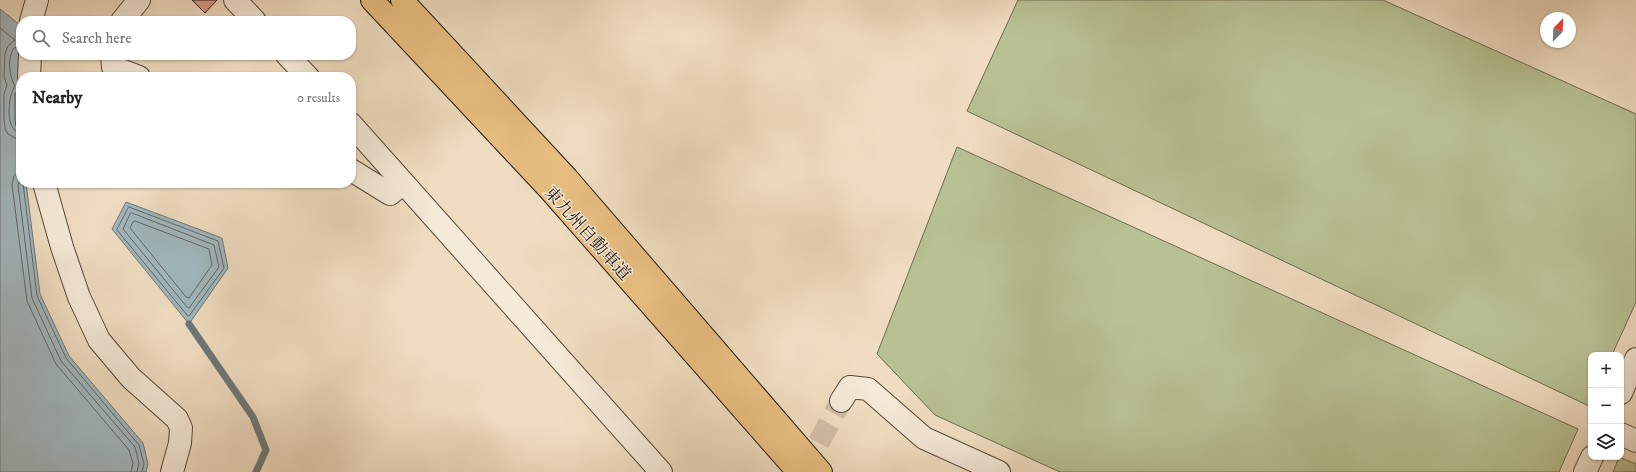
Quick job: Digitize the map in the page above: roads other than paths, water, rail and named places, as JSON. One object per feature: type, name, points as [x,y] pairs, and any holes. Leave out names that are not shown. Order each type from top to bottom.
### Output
[{"type":"highway","name":"東九州自動車道","points":[[372,0],[549,189],[798,472]]},
{"type":"highway","name":"東九州自動車道","points":[[402,0],[567,178],[822,472]]},
{"type":"street","points":[[32,16],[37,0]]},
{"type":"street","points":[[126,16],[139,0]]},
{"type":"street","points":[[235,0],[250,16]]},
{"type":"street","points":[[30,60],[30,72]]},
{"type":"street","points":[[112,60],[113,67],[126,72]]},
{"type":"street","points":[[292,60],[303,72]]},
{"type":"street","points":[[356,130],[661,472]]},
{"type":"street","points":[[356,173],[390,194],[404,183]]},
{"type":"street","points":[[45,188],[62,247],[76,289],[99,340],[131,378],[177,418],[181,428],[180,443],[172,472]]},
{"type":"street","points":[[1623,388],[1636,359]]},
{"type":"street","points":[[841,401],[850,387],[868,389],[924,438],[999,472]]},
{"type":"street","points":[[1624,435],[1636,441]]},
{"type":"street","points":[[1585,472],[1591,460]]},
{"type":"water","points":[[0,9],[16,22],[16,60],[20,60],[20,72],[16,72],[16,188],[27,188],[40,294],[69,356],[143,443],[148,464],[146,472],[0,472]]},
{"type":"water","points":[[126,202],[222,238],[228,268],[189,324],[112,229]]},
{"type":"waterway","points":[[189,324],[253,417],[266,450],[256,472]]},
{"type":"tunnel","points":[[803,472],[841,401]]}]
